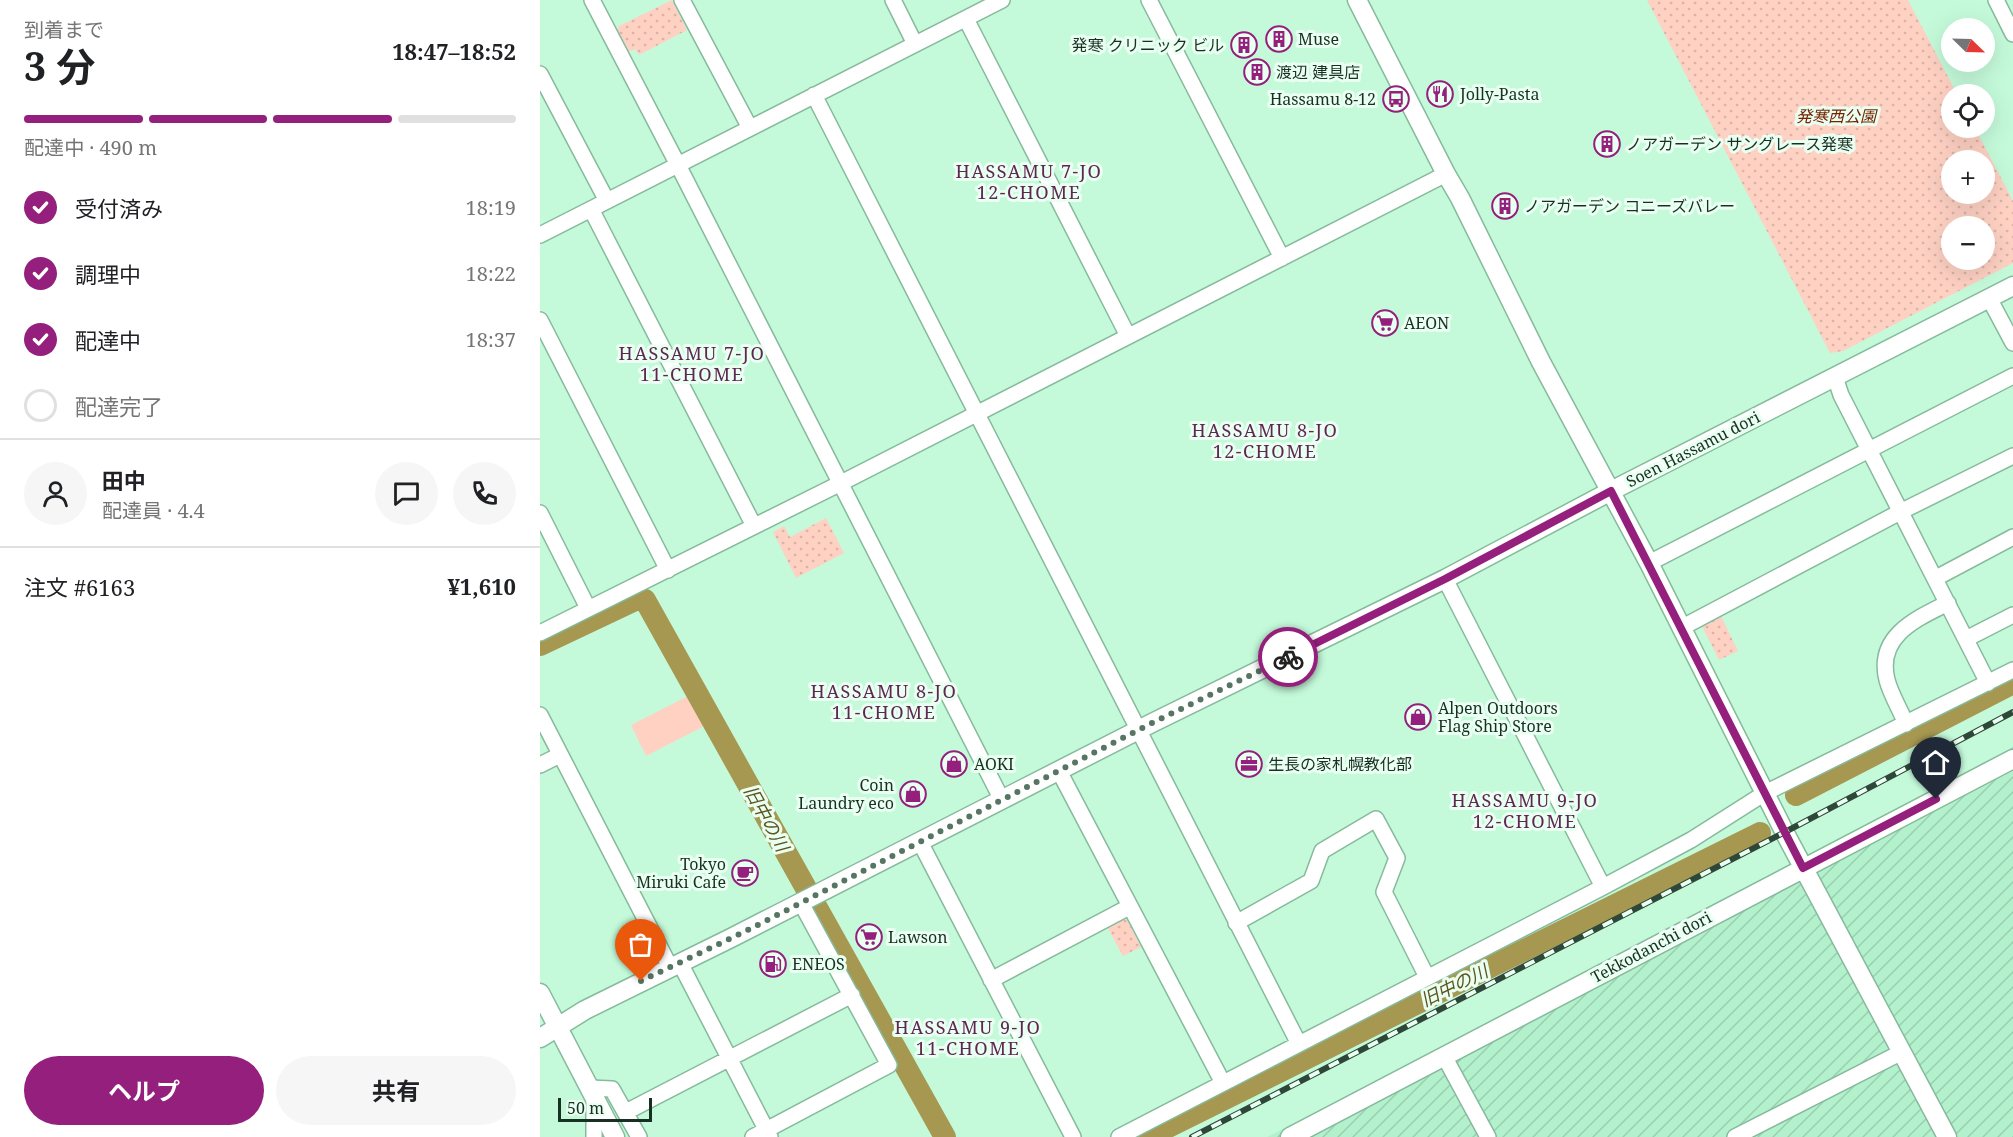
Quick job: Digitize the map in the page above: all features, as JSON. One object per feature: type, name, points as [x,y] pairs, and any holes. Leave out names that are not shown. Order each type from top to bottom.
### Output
[{"type":"street","points":[[592,0],[1002,800]]},
{"type":"street","points":[[682,0],[750,128]]},
{"type":"street","points":[[892,0],[915,44]]},
{"type":"street","points":[[540,235],[966,19],[981,5],[1002,0]]},
{"type":"street","points":[[1149,0],[1282,258]]},
{"type":"street","points":[[1357,0],[1460,198],[1541,362],[1649,563],[1803,868],[1947,1137]]},
{"type":"street","points":[[1996,0],[2012,28]]},
{"type":"street","points":[[966,19],[1128,336]]},
{"type":"street","points":[[540,74],[607,201]]},
{"type":"street","points":[[814,96],[1299,1044]]},
{"type":"street","points":[[540,633],[841,483],[1446,174]]},
{"type":"street","points":[[591,209],[754,526]]},
{"type":"street","name":"Soen Hassamu dori","points":[[540,1038],[585,1010],[1445,579],[1611,491],[2013,286]]},
{"type":"street","points":[[1989,298],[2013,343]]},
{"type":"street","points":[[540,320],[668,570]]},
{"type":"street","points":[[1649,563],[2013,376]]},
{"type":"street","points":[[1835,377],[1840,395],[1988,683]]},
{"type":"street","points":[[1680,628],[1900,512],[2013,456]]},
{"type":"street","points":[[540,513],[588,608]]},
{"type":"street","points":[[1936,578],[2013,537]]},
{"type":"street","points":[[1445,579],[1603,887]]},
{"type":"street","points":[[1906,724],[1888,682],[1884,664],[1890,645],[1911,622],[1948,603]]},
{"type":"street","points":[[1966,639],[2013,615]]},
{"type":"street","points":[[1119,1137],[1603,887],[1690,840],[1765,793],[2013,670]]},
{"type":"street","points":[[540,715],[675,965],[729,1058],[763,1135],[889,1065],[852,995],[809,899]]},
{"type":"street","points":[[540,765],[560,755]]},
{"type":"street","name":"Tekkodanchi dori","points":[[1290,1137],[2013,759]]},
{"type":"street","points":[[1059,771],[1223,1083]]},
{"type":"street","points":[[1236,923],[1311,881],[1322,851],[1376,819],[1396,858],[1384,892],[1427,978]]},
{"type":"street","points":[[920,842],[1073,1137]]},
{"type":"street","points":[[991,980],[1129,907]]},
{"type":"street","points":[[540,993],[615,1137]]},
{"type":"street","points":[[626,1112],[852,995]]},
{"type":"street","points":[[1735,1137],[1902,1052]]},
{"type":"street","points":[[1444,1056],[1488,1137]]},
{"type":"street","points":[[594,1097],[612,1089],[639,1137]]},
{"type":"street","points":[[594,1097],[594,1137]]},
{"type":"shaded area","points":[[2013,747],[2013,1137],[1267,1137],[1683,921]]},
{"type":"green space","points":[[672,0],[687,30],[639,55],[635,49],[628,52],[617,30],[619,26]]},
{"type":"green space","name":"発寒西公園","points":[[1647,0],[1908,0],[1941,63],[1941,72],[1946,72],[1952,84],[1941,84],[1941,138],[1980,138],[1986,150],[1941,150],[1941,204],[1995,204],[1995,166],[2013,201],[2013,263],[1843,351],[1830,353]]},
{"type":"green space","points":[[826,518],[844,553],[796,578],[773,532],[784,526],[790,537]]},
{"type":"green space","points":[[1721,616],[1738,651],[1719,660],[1702,626]]},
{"type":"green space","points":[[692,694],[708,724],[646,756],[631,725]]},
{"type":"green space","points":[[1121,919],[1127,920],[1141,947],[1123,956],[1107,927]]},
{"type":"waterway","name":"旧中の川","points":[[540,645],[635,600],[645,600],[945,1137]]},
{"type":"waterway","name":"旧中の川","points":[[1796,795],[2013,683]]},
{"type":"waterway","name":"旧中の川","points":[[1148,1137],[1760,833]]},
{"type":"railway","points":[[1192,1137],[2013,712]]},
{"type":"way so far","points":[[641,981],[744,932],[1152,723],[1288,657]]},
{"type":"place","name":"Muse","points":[[1279,39]]},
{"type":"place","name":"発寒 クリニック ビル","points":[[1244,45]]},
{"type":"place","name":"渡辺 建具店","points":[[1257,72]]},
{"type":"place","name":"Jolly-Pasta","points":[[1440,94]]},
{"type":"place","name":"Hassamu 8-12","points":[[1396,99]]},
{"type":"place","name":"ノアガーデン サングレース発寒","points":[[1607,144]]},
{"type":"place","name":"ノアガーデン コニーズバレー","points":[[1505,206]]},
{"type":"place","name":"AEON","points":[[1385,323]]},
{"type":"place","name":"Alpen Outdoors Flag Ship Store","points":[[1418,717]]},
{"type":"place","name":"AOKI","points":[[954,764]]},
{"type":"place","name":"生長の家札幌教化部","points":[[1249,764]]},
{"type":"place","name":"Coin Laundry eco","points":[[913,794]]},
{"type":"place","name":"Tokyo Miruki Cafe","points":[[745,873]]},
{"type":"place","name":"Lawson","points":[[869,937]]},
{"type":"place","name":"ENEOS","points":[[773,964]]},
{"type":"district","name":"HASSAMU 7-JO 12-CHOME","points":[[1029,181]]},
{"type":"district","name":"HASSAMU 7-JO 11-CHOME","points":[[692,364]]},
{"type":"district","name":"HASSAMU 8-JO 12-CHOME","points":[[1265,440]]},
{"type":"district","name":"HASSAMU 8-JO 11-CHOME","points":[[884,701]]},
{"type":"district","name":"HASSAMU 9-JO 12-CHOME","points":[[1525,810]]},
{"type":"district","name":"HASSAMU 9-JO 11-CHOME","points":[[968,1037]]},
{"type":"route","points":[[1288,657],[1445,579],[1611,491],[1803,868],[1936,799]]}]
